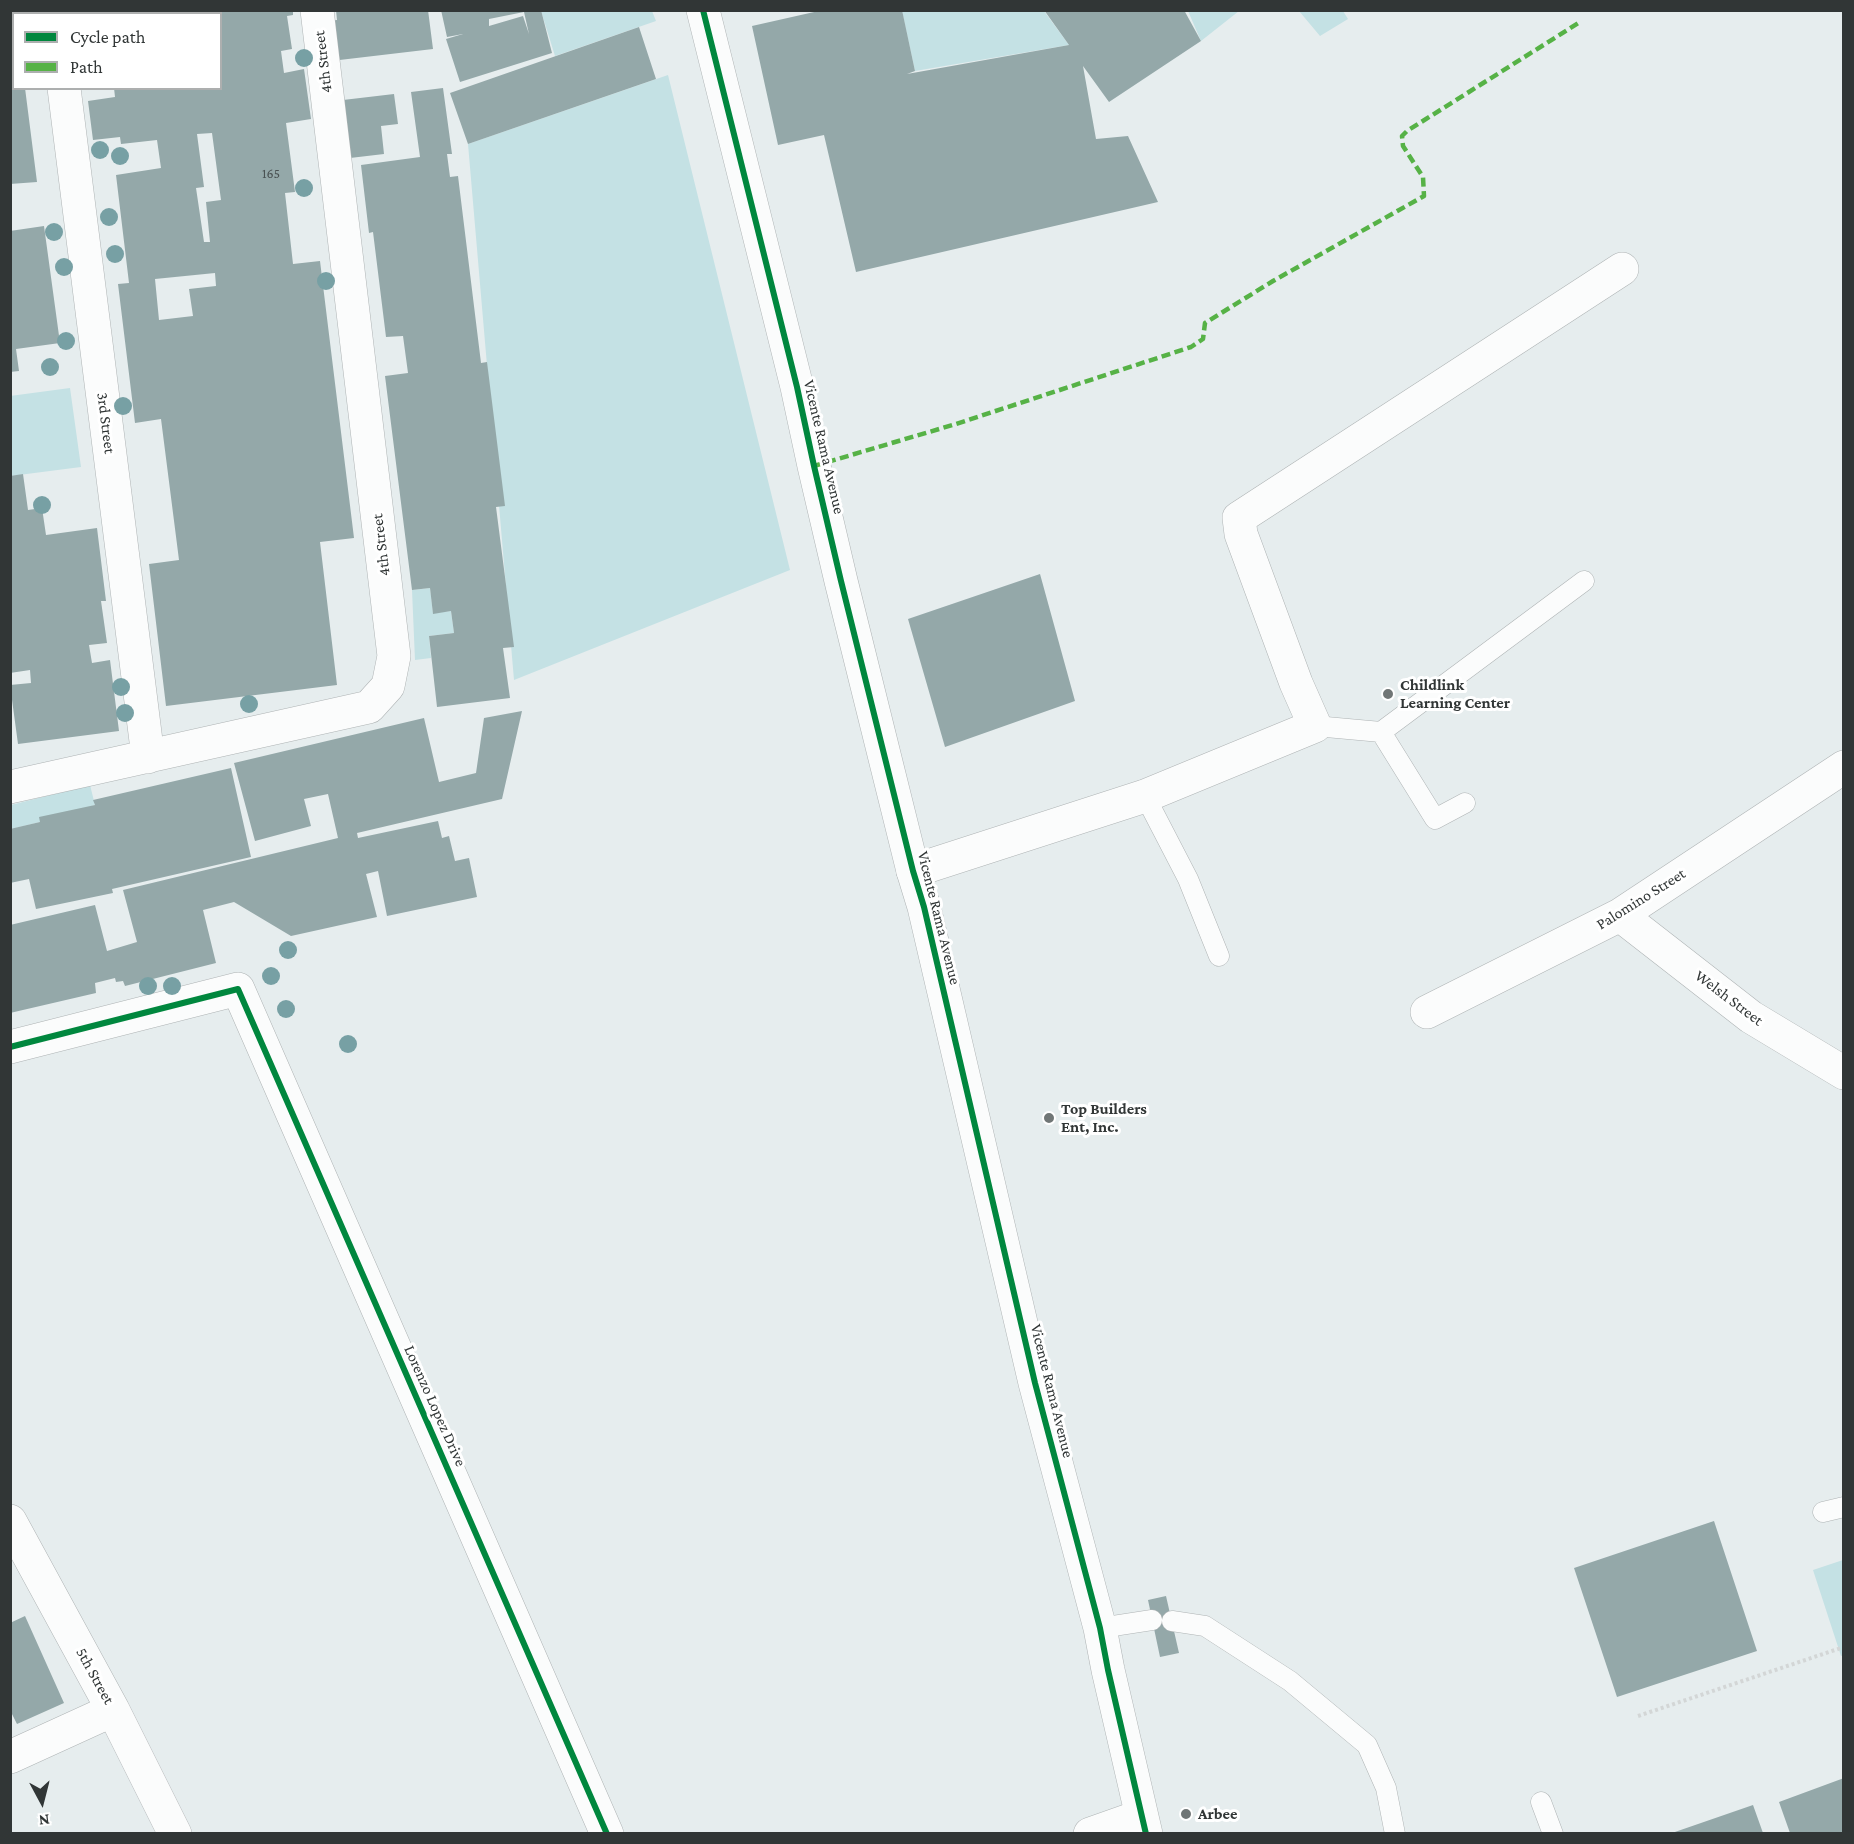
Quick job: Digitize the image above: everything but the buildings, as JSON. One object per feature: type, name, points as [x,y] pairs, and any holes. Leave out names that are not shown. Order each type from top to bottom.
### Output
[{"type":"street","name":"4th Street","points":[[10,787],[369,707],[388,686],[394,656],[317,10]]},
{"type":"street","name":"Vicente Rama Avenue","points":[[703,10],[797,387],[813,466],[913,871],[924,907],[1035,1383],[1100,1629],[1143,1825]]},
{"type":"street","name":"3rd Street","points":[[64,90],[148,757]]},
{"type":"street","points":[[913,871],[1145,796],[1315,726],[1296,683],[1241,534],[1239,518],[1622,269]]},
{"type":"street","name":"Palomino Street","points":[[1427,1012],[1620,915],[1844,767]]},
{"type":"street","name":"Welsh Street","points":[[1620,915],[1750,1017],[1844,1073]]},
{"type":"street","name":"Lorenzo Lopez Drive","points":[[10,1047],[238,989],[607,1833]]},
{"type":"street","name":"5th Street","points":[[10,1521],[113,1710],[175,1833]]},
{"type":"street","points":[[10,1757],[113,1710]]},
{"type":"street","points":[[1090,1833],[1143,1825]]},
{"type":"lane","points":[[1315,726],[1381,732],[1584,581]]},
{"type":"lane","points":[[1381,732],[1435,819],[1465,803]]},
{"type":"lane","points":[[1145,796],[1188,879],[1219,956]]},
{"type":"lane","points":[[1823,1512],[1844,1507]]},
{"type":"lane","points":[[1100,1629],[1162,1621],[1205,1626],[1290,1681],[1367,1745],[1386,1788],[1395,1833]]},
{"type":"lane","points":[[1541,1802],[1553,1833]]},
{"type":"path","points":[[1638,1716],[1844,1647]]},
{"type":"shaded area","points":[[541,11],[652,11],[656,21],[555,56]]},
{"type":"shaded area","points":[[902,11],[1044,11],[1069,45],[915,71]]},
{"type":"shaded area","points":[[1188,11],[1239,11],[1201,41]]},
{"type":"shaded area","points":[[1299,11],[1343,11],[1348,19],[1320,36]]},
{"type":"shaded area","points":[[668,75],[790,570],[514,680],[468,144]]},
{"type":"shaded area","points":[[70,388],[81,467],[11,476],[10,396]]},
{"type":"shaded area","points":[[430,588],[433,613],[451,611],[454,633],[429,636],[431,658],[415,660],[412,590]]},
{"type":"shaded area","points":[[90,785],[95,805],[11,829],[11,805]]},
{"type":"shaded area","points":[[1843,1560],[1844,1655],[1841,1656],[1813,1570]]},
{"type":"marked path","points":[[814,466],[956,424],[1191,347],[1203,339],[1205,323],[1273,281],[1424,196],[1423,177],[1403,146],[1402,136],[1580,22]]},
{"type":"cycle path","points":[[703,10],[797,387],[841,581],[924,907],[1035,1383],[1100,1628],[1146,1834]]},
{"type":"cycle path","points":[[10,1047],[238,989],[607,1834]]},
{"type":"place","name":"Childlink Learning Center","points":[[1388,694]]},
{"type":"place","name":"Top Builders Ent, Inc.","points":[[1049,1118]]},
{"type":"place","name":"Arbee","points":[[1186,1814]]}]
